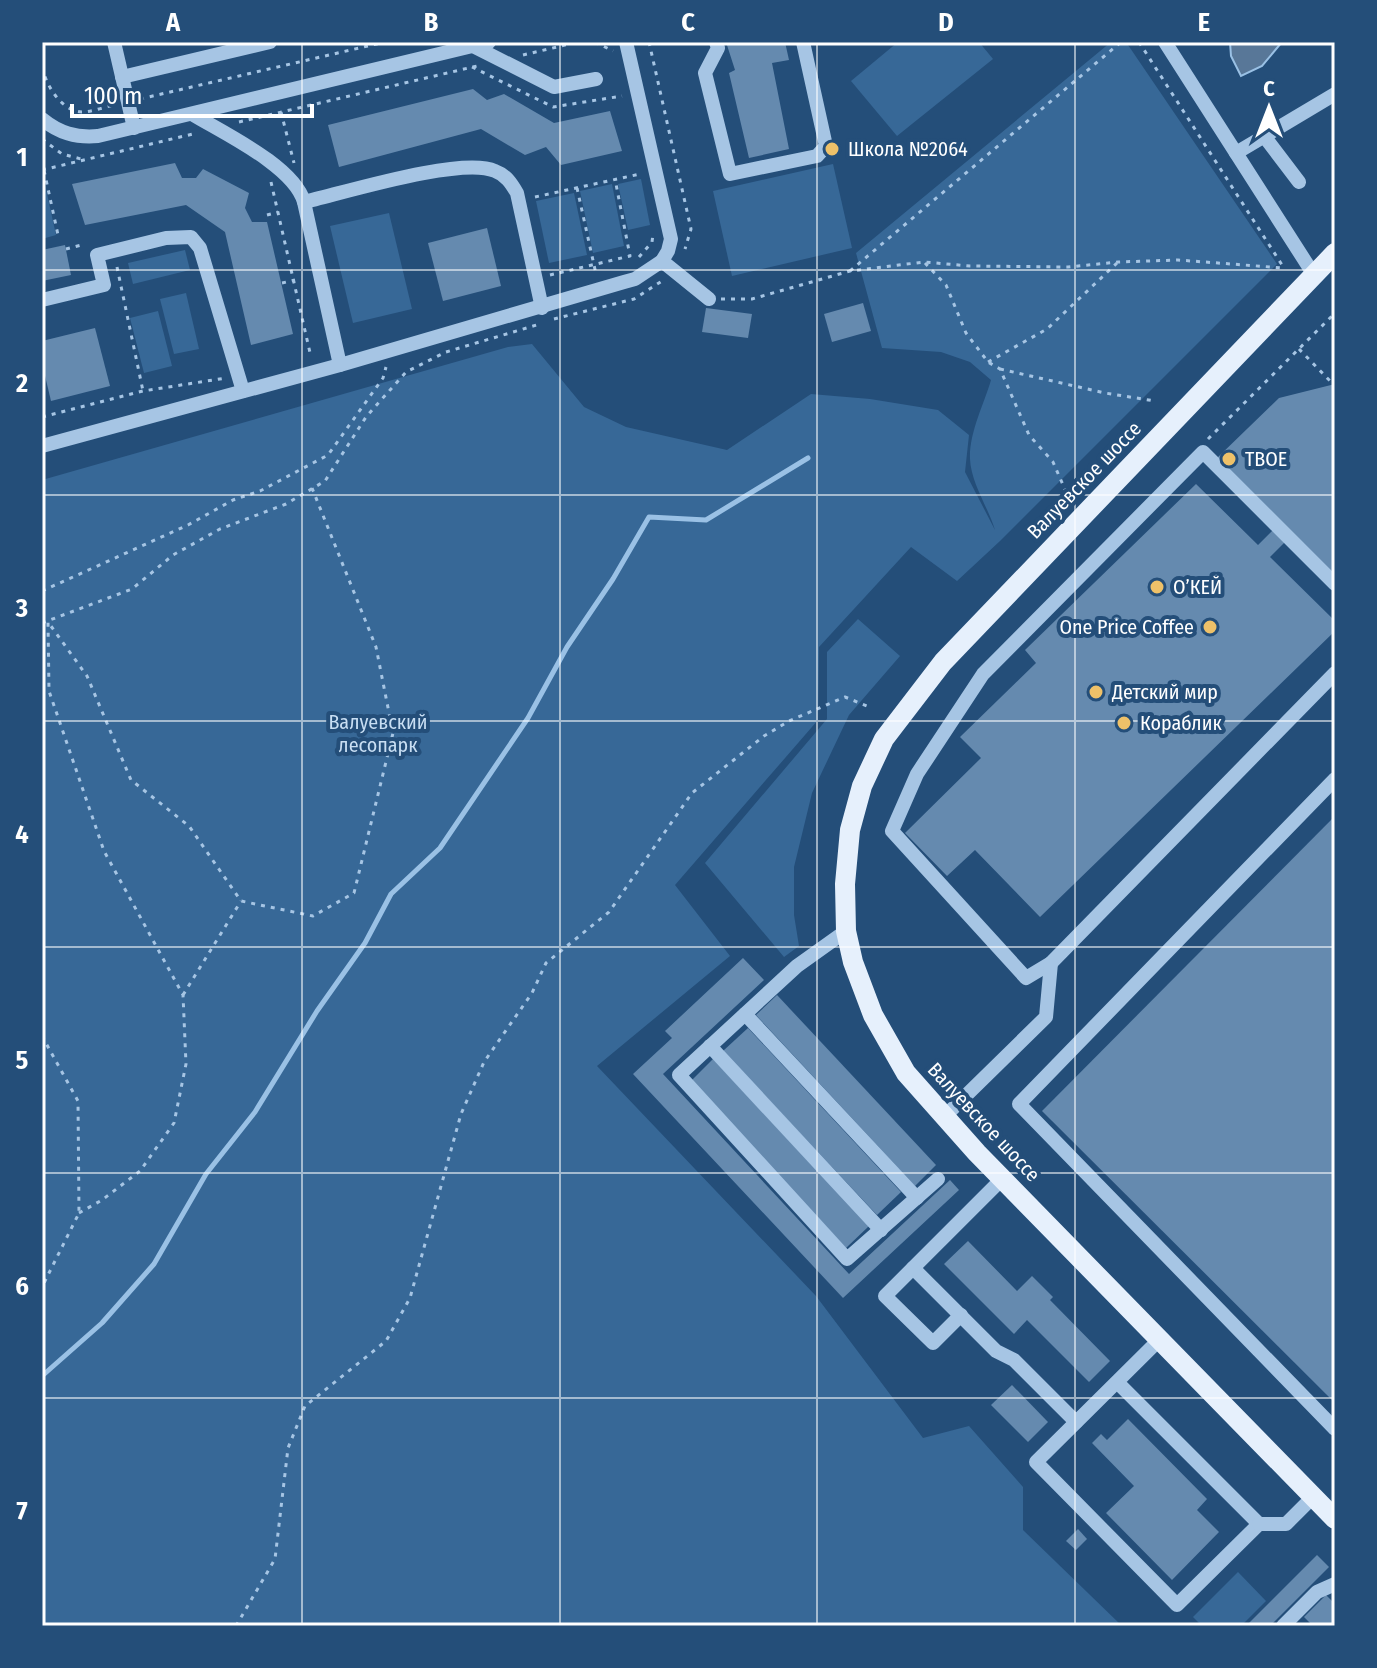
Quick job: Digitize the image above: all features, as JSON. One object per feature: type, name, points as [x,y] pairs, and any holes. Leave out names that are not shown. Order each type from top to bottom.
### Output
[{"type":"main road","name":"Валуевское шоссе","points":[[1335,253],[943,662],[884,739],[862,786],[850,830],[845,884],[846,931],[853,962],[873,1015],[906,1073],[943,1118],[1335,1519]]},
{"type":"street","points":[[114,42],[134,128]]},
{"type":"street","points":[[122,77],[270,42]]},
{"type":"street","points":[[42,119],[78,137],[98,136],[449,47],[489,42]]},
{"type":"street","points":[[42,446],[243,391],[339,359],[541,315],[636,285],[662,261],[671,239],[626,42]]},
{"type":"street","points":[[716,42],[718,48],[705,73],[730,174],[817,156],[826,146],[803,42]]},
{"type":"street","points":[[1165,42],[1314,275]]},
{"type":"street","points":[[473,46],[554,87],[596,79]]},
{"type":"street","points":[[1236,153],[1335,94]]},
{"type":"street","points":[[192,114],[280,169],[302,196],[339,359]]},
{"type":"street","points":[[1264,136],[1299,182]]},
{"type":"street","points":[[304,202],[428,173],[475,167],[495,170],[508,178],[517,193],[541,315]]},
{"type":"street","points":[[42,300],[104,285],[97,255],[112,245],[155,235],[191,237],[200,248],[243,391]]},
{"type":"street","points":[[662,261],[709,299]]},
{"type":"street","points":[[1335,584],[1203,452],[983,674],[917,774],[892,831],[1026,978],[1051,963],[1335,673]]},
{"type":"street","points":[[1335,779],[1019,1104],[1335,1429]]},
{"type":"street","points":[[846,931],[797,966],[679,1075],[847,1259],[938,1179]]},
{"type":"street","points":[[943,1118],[1046,1017],[1051,963]]},
{"type":"street","points":[[745,1014],[917,1198]]},
{"type":"street","points":[[710,1046],[881,1230]]},
{"type":"street","points":[[961,1315],[933,1343],[885,1296],[1002,1179]]},
{"type":"street","points":[[913,1268],[996,1351],[1014,1360],[1076,1422]]},
{"type":"street","points":[[1160,1339],[1036,1462],[1177,1605],[1259,1524],[1286,1524],[1313,1497]]},
{"type":"street","points":[[1117,1382],[1259,1524]]},
{"type":"street","points":[[1292,1623],[1317,1592],[1334,1586]]},
{"type":"path","points":[[136,100],[385,42]]},
{"type":"path","points":[[43,170],[578,42]]},
{"type":"path","points":[[595,42],[612,49],[616,65]]},
{"type":"path","points":[[850,271],[1121,42]]},
{"type":"path","points":[[709,299],[752,299],[850,271],[924,262],[970,266],[1068,267],[1178,260],[1284,268],[1139,42]]},
{"type":"path","points":[[42,67],[49,87],[66,106],[77,111],[88,111]]},
{"type":"path","points":[[42,139],[62,154],[89,159]]},
{"type":"path","points":[[42,161],[58,235]]},
{"type":"path","points":[[527,198],[641,174],[644,186]]},
{"type":"path","points":[[269,175],[311,360],[339,359]]},
{"type":"path","points":[[544,276],[630,256],[615,179]]},
{"type":"path","points":[[577,188],[596,277]]},
{"type":"path","points":[[267,215],[278,212]]},
{"type":"path","points":[[633,263],[652,242],[653,230]]},
{"type":"path","points":[[66,249],[112,245],[143,391]]},
{"type":"path","points":[[924,262],[946,285],[966,333],[988,362],[1000,369],[1155,401]]},
{"type":"path","points":[[988,362],[1047,329],[1118,262]]},
{"type":"path","points":[[589,280],[606,274]]},
{"type":"path","points":[[282,283],[295,280]]},
{"type":"path","points":[[42,623],[132,589],[173,555],[220,529],[286,504],[325,481],[366,417],[406,372],[446,352],[540,326],[541,315]]},
{"type":"path","points":[[1299,349],[1333,384]]},
{"type":"path","points":[[42,591],[188,525],[233,500],[260,491],[328,455],[383,378],[386,366]]},
{"type":"path","points":[[1000,369],[1029,435],[1053,462],[1067,494]]},
{"type":"path","points":[[42,417],[143,391],[238,376]]},
{"type":"path","points":[[48,622],[87,676],[131,780],[189,826],[241,901],[313,916],[354,893],[393,733],[376,647],[312,488]]},
{"type":"path","points":[[48,622],[49,691],[104,851],[183,995],[186,1064],[174,1123],[140,1171],[79,1213]]},
{"type":"path","points":[[236,1626],[275,1559],[288,1448],[305,1406],[386,1341],[410,1298],[461,1114],[484,1062],[532,993],[546,963],[609,912],[692,793],[731,760],[789,721],[845,697],[872,708]]},
{"type":"path","points":[[183,995],[241,901]]},
{"type":"path","points":[[42,1036],[78,1101],[79,1213],[42,1287]]},
{"type":"green space","points":[[898,42],[979,42],[993,59],[897,136],[851,81]]},
{"type":"green space","name":"Валуевский лесопарк","points":[[1111,42],[1126,42],[1277,264],[957,581],[911,547],[819,647],[818,720],[675,885],[730,956],[597,1066],[816,1296],[923,1438],[969,1426],[1023,1487],[1023,1530],[1122,1626],[42,1626],[42,480],[508,347],[532,344],[584,407],[626,427],[727,450],[811,394],[870,399],[938,410],[969,435],[965,472],[995,530],[973,477],[970,459],[974,429],[991,380],[970,362],[941,352],[882,348],[856,253]]},
{"type":"green space","points":[[833,164],[852,248],[732,276],[713,191]]},
{"type":"green space","points":[[641,179],[650,225],[628,230],[618,184]]},
{"type":"green space","points":[[42,180],[56,235],[42,239]]},
{"type":"green space","points":[[612,184],[624,246],[593,253],[580,191]]},
{"type":"green space","points":[[574,193],[587,255],[549,263],[536,201]]},
{"type":"green space","points":[[389,213],[412,309],[353,323],[330,226]]},
{"type":"green space","points":[[185,250],[190,270],[133,284],[128,263]]},
{"type":"green space","points":[[186,293],[199,349],[174,354],[160,299]]},
{"type":"green space","points":[[158,311],[172,366],[144,373],[130,318]]},
{"type":"green space","points":[[858,619],[900,656],[849,715],[812,793],[794,867],[794,915],[799,946],[784,957],[705,863],[827,719],[827,652]]},
{"type":"green space","points":[[1238,1572],[1266,1601],[1241,1626],[1202,1626],[1193,1617]]},
{"type":"shaded area","points":[[1230,42],[1282,42],[1262,66],[1241,76],[1231,56]]},
{"type":"building","points":[[726,42],[785,42],[789,60],[772,63],[789,149],[749,158],[729,73],[735,70]]},
{"type":"building","points":[[473,89],[487,100],[504,94],[554,123],[610,111],[622,151],[561,165],[546,147],[525,155],[481,129],[339,167],[328,125]]},
{"type":"building","points":[[175,163],[182,178],[196,178],[203,169],[249,193],[245,208],[252,222],[267,222],[293,334],[251,345],[225,232],[186,205],[85,225],[72,184]]},
{"type":"building","points":[[487,228],[501,286],[443,301],[428,243]]},
{"type":"building","points":[[65,245],[71,275],[42,281],[42,250]]},
{"type":"building","points":[[863,303],[871,331],[832,342],[824,314]]},
{"type":"building","points":[[706,308],[752,314],[748,338],[702,332]]},
{"type":"building","points":[[95,328],[110,386],[51,401],[42,363],[42,341]]},
{"type":"building","points":[[1335,384],[1335,578],[1292,535],[1270,557],[1335,621],[1335,631],[1040,917],[975,850],[947,876],[905,833],[981,758],[960,737],[1036,663],[1025,650],[1196,484],[1258,545],[1280,523],[1216,459],[1279,398]]},
{"type":"building","points":[[1335,816],[1335,1403],[1042,1111]]},
{"type":"building","points":[[743,958],[764,980],[663,1074],[849,1274],[950,1180],[959,1190],[843,1298],[633,1074],[672,1038],[665,1031]]},
{"type":"building","points":[[777,995],[936,1165],[915,1186],[756,1015]]},
{"type":"building","points":[[748,1028],[901,1192],[877,1215],[723,1051]]},
{"type":"building","points":[[713,1059],[869,1226],[846,1248],[691,1081]]},
{"type":"building","points":[[968,1241],[1017,1291],[1032,1276],[1053,1297],[1050,1300],[1110,1361],[1089,1382],[1027,1320],[1014,1334],[944,1264]]},
{"type":"building","points":[[1012,1385],[1048,1422],[1028,1442],[991,1405]]},
{"type":"building","points":[[1128,1419],[1207,1499],[1197,1510],[1219,1532],[1172,1580],[1106,1513],[1134,1486],[1092,1443],[1101,1434],[1107,1440]]},
{"type":"building","points":[[1078,1529],[1087,1539],[1076,1550],[1066,1541]]},
{"type":"building","points":[[1317,1555],[1329,1567],[1270,1626],[1246,1626]]},
{"type":"building","points":[[1326,1595],[1335,1604],[1335,1626],[1313,1626],[1304,1617]]},
{"type":"waterway","points":[[42,1376],[102,1323],[154,1264],[206,1174],[255,1112],[317,1011],[365,943],[391,894],[440,848],[528,718],[567,647],[613,579],[649,517],[706,520],[808,458]]},
{"type":"place","name":"Школа №2064","points":[[832,149]]},
{"type":"place","name":"ТВОЕ","points":[[1229,459]]},
{"type":"place","name":"О’КЕЙ","points":[[1157,587]]},
{"type":"place","name":"One Price Coffee","points":[[1210,627]]},
{"type":"place","name":"Детский мир","points":[[1096,692]]},
{"type":"place","name":"Кораблик","points":[[1124,723]]}]
